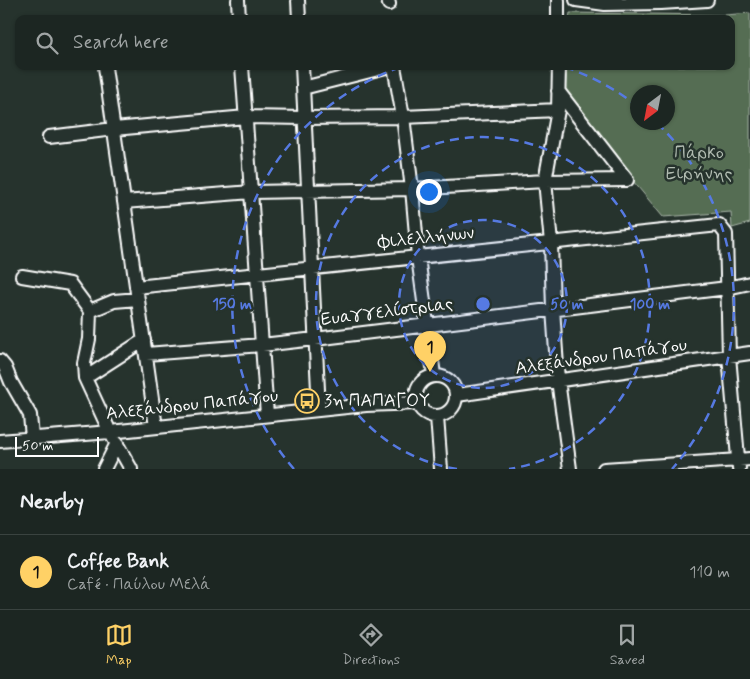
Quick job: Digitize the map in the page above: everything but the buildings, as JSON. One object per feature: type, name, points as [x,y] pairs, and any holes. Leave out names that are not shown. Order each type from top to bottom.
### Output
[{"type":"street","points":[[238,0],[239,15]]},
{"type":"street","points":[[298,0],[299,15]]},
{"type":"street","points":[[558,0],[558,15]]},
{"type":"street","points":[[576,0],[605,4],[707,0]]},
{"type":"street","points":[[107,70],[156,427]]},
{"type":"street","points":[[242,70],[267,415]]},
{"type":"street","points":[[302,70],[319,410]]},
{"type":"street","points":[[302,88],[374,70]]},
{"type":"street","points":[[395,70],[403,116],[426,325],[434,375]]},
{"type":"street","points":[[558,70],[558,110],[545,182],[551,243],[558,380],[570,469]]},
{"type":"street","points":[[124,202],[252,192],[412,189],[626,180],[558,91]]},
{"type":"street","points":[[49,137],[246,117],[403,116],[558,110]]},
{"type":"street","name":"Φιλελλήνων","points":[[90,311],[137,293],[257,274],[719,225],[726,234],[727,288]]},
{"type":"street","points":[[22,276],[70,284],[90,311],[89,339],[84,363],[85,378],[131,469]]},
{"type":"street","name":"Ευαγγελίστριας","points":[[146,354],[315,339],[727,288],[750,283]]},
{"type":"street","points":[[604,469],[743,463],[729,356],[727,288]]},
{"type":"street","points":[[85,378],[144,340]]},
{"type":"street","name":"Αλεξάνδρου Παπάγου","points":[[457,395],[750,353]]},
{"type":"street","points":[[0,362],[5,367],[11,382],[30,415],[32,438]]},
{"type":"street","points":[[434,375],[447,378],[455,388],[457,395],[454,406],[450,411],[437,417],[423,412],[417,403],[416,394],[418,385],[425,378],[434,375]]},
{"type":"street","name":"Αλεξάνδρου Παπάγου","points":[[0,441],[32,438],[114,437],[156,427],[366,405],[417,403]]},
{"type":"street","points":[[437,417],[441,469]]},
{"type":"street","points":[[104,469],[114,437]]},
{"type":"green space","name":"Πάρκο Ειρήνης","points":[[570,13],[725,15],[570,15]]},
{"type":"green space","name":"Πάρκο Ειρήνης","points":[[750,13],[750,223],[732,228],[731,212],[663,217],[558,91],[561,70],[735,70],[735,15],[725,15]]},
{"type":"place","name":"Coffee Bank","points":[[430,372]]},
{"type":"place","name":"3η ΠΑΠΑΓΟΥ","points":[[307,401]]}]
